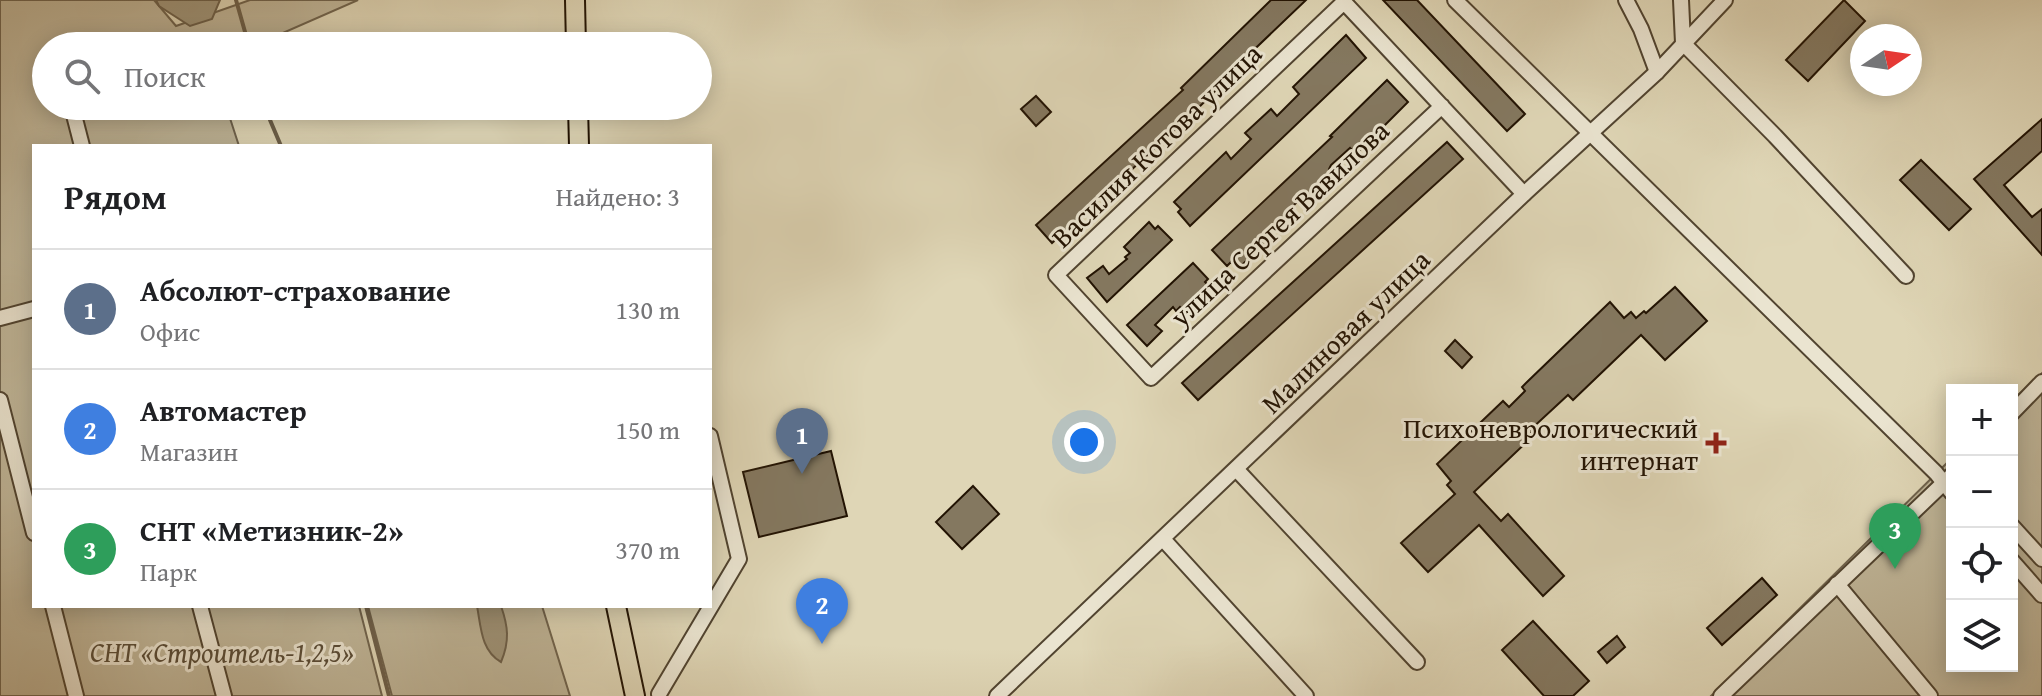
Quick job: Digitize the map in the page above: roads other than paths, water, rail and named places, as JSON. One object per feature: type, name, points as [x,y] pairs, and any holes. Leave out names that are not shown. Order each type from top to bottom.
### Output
[{"type":"main road","points":[[575,0],[576,32]]},
{"type":"main road","points":[[578,120],[579,144]]},
{"type":"main road","points":[[616,608],[635,696]]},
{"type":"street","points":[[1455,0],[1946,479]]},
{"type":"street","points":[[1626,0],[1657,72]]},
{"type":"street","points":[[1681,0],[1683,43],[1906,276]]},
{"type":"street","name":"Малиновая улица","points":[[997,696],[1524,194],[1657,72],[1725,0]]},
{"type":"street","name":"Василия Котова улица","points":[[1151,378],[1056,275],[1344,2],[1524,194]]},
{"type":"street","name":"улица Сергея Вавилова","points":[[1151,378],[1442,106]]},
{"type":"street","points":[[75,120],[81,144]]},
{"type":"street","points":[[0,318],[32,310]]},
{"type":"street","points":[[2018,407],[2042,382]]},
{"type":"street","points":[[0,400],[32,525]]},
{"type":"street","points":[[712,444],[739,559],[712,604]]},
{"type":"street","points":[[1237,470],[1417,662]]},
{"type":"street","points":[[1721,696],[1946,481]]},
{"type":"street","points":[[2014,528],[2042,559]]},
{"type":"street","points":[[1163,539],[1306,696]]},
{"type":"street","points":[[2018,568],[2042,595]]},
{"type":"street","points":[[1837,584],[1930,696]]},
{"type":"street","points":[[54,608],[76,696]]},
{"type":"street","points":[[201,608],[224,696]]},
{"type":"street","points":[[658,695],[710,608]]},
{"type":"waterway","points":[[236,0],[245,32]]},
{"type":"waterway","points":[[270,120],[280,144]]},
{"type":"waterway","points":[[367,608],[389,696]]},
{"type":"place","name":"Психоневрологический интернат","points":[[1716,443]]},
{"type":"place","name":"Абсолют-страхование","points":[[802,474]]},
{"type":"place","name":"СНТ «Метизник-2»","points":[[1895,569]]},
{"type":"place","name":"Автомастер","points":[[822,644]]},
{"type":"park label","name":"СНТ «Строитель-1,2,5»","points":[[222,651]]}]
